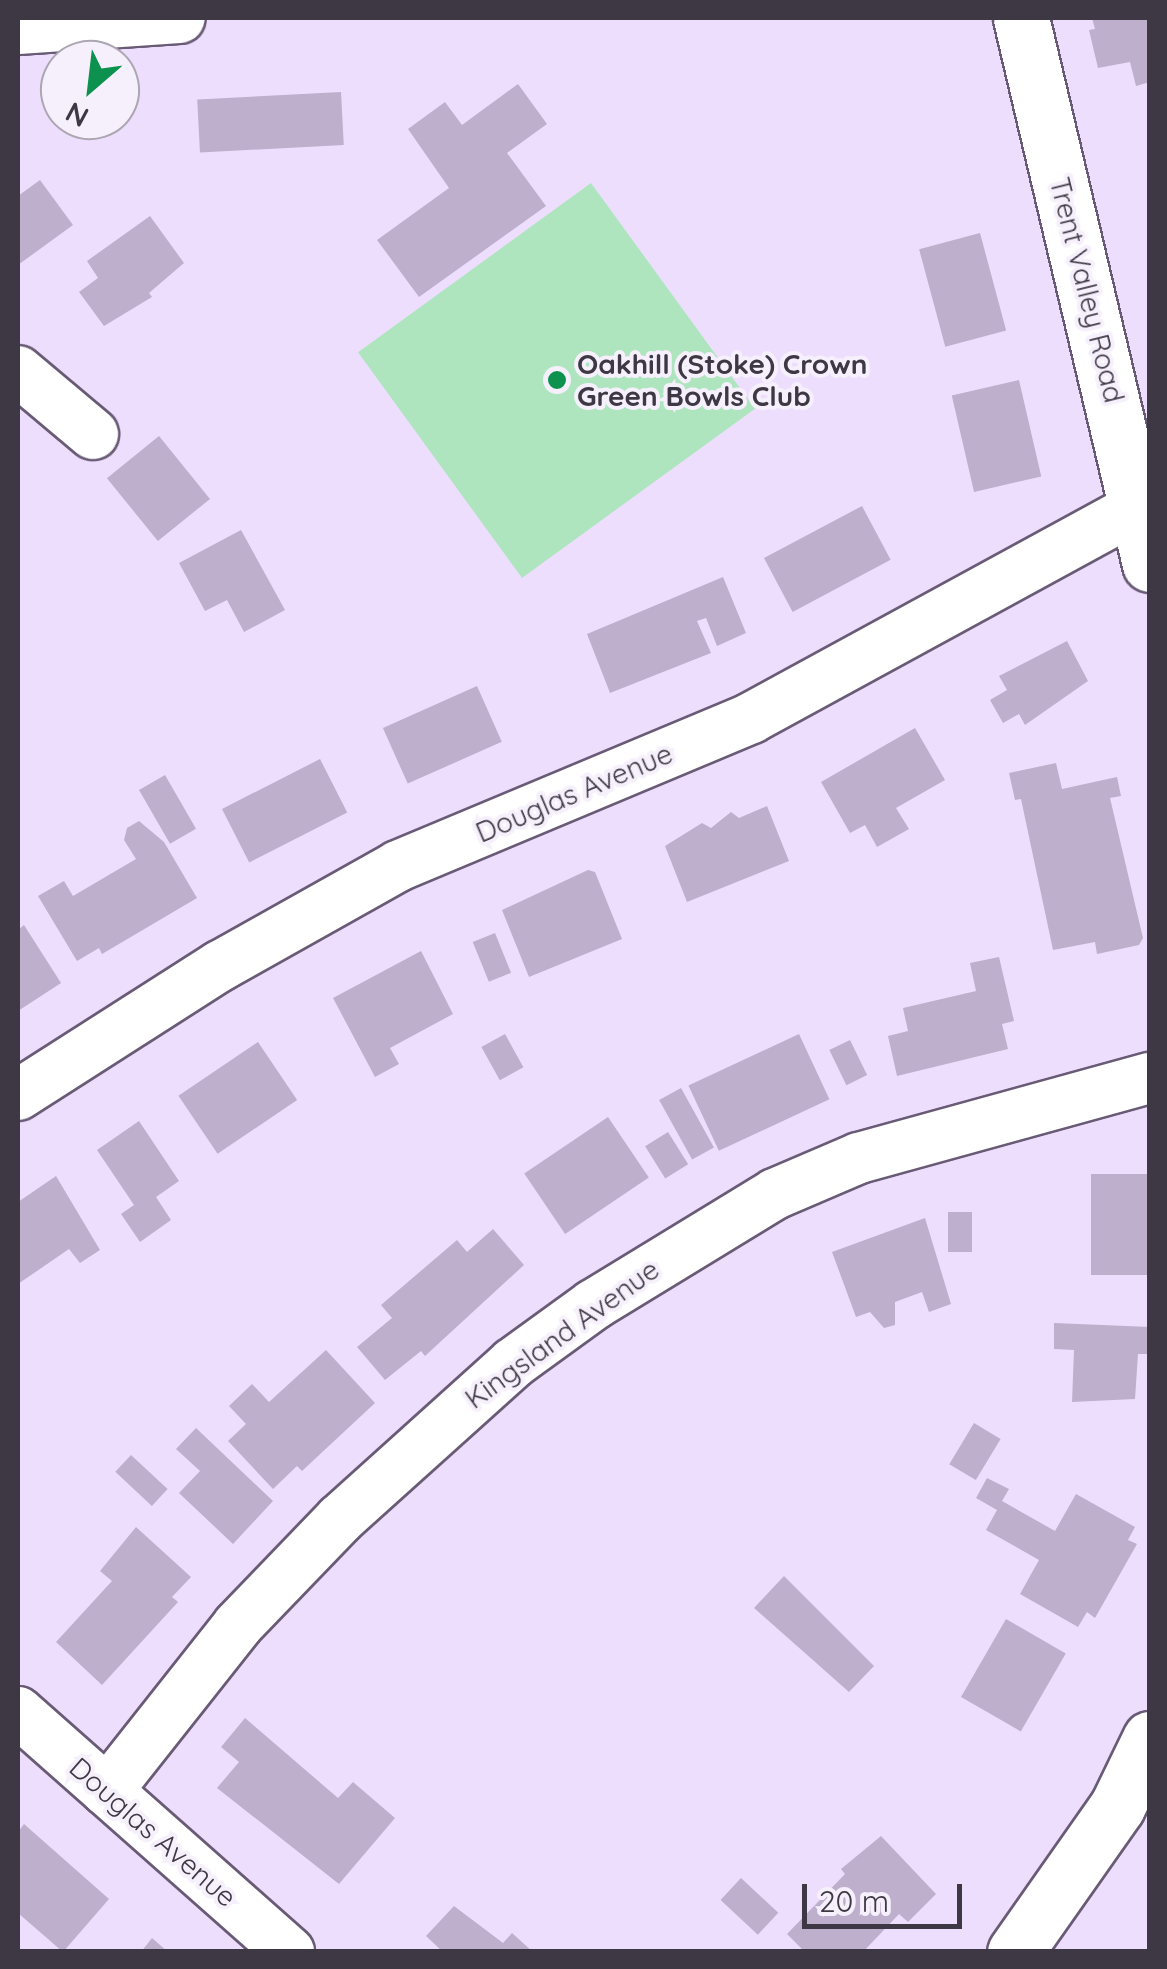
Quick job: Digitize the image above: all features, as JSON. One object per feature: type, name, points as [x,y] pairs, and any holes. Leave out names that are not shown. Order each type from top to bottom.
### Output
[{"type":"street","points":[[18,29],[180,18]]},
{"type":"street","name":"Trent Valley Road","points":[[1020,18],[1140,506],[1150,564]]},
{"type":"street","points":[[18,371],[93,434]]},
{"type":"street","name":"Douglas Avenue","points":[[18,1096],[220,966],[398,866],[751,718],[1140,506]]},
{"type":"street","name":"Kingsland Avenue","points":[[107,1791],[238,1625],[340,1520],[513,1363],[593,1305],[775,1194],[859,1158],[1150,1078]]},
{"type":"street","name":"Douglas Avenue","points":[[18,1712],[289,1952]]},
{"type":"street","points":[[1015,1952],[1117,1808],[1150,1739]]},
{"type":"green space","name":"Oakhill (Stoke) Crown Green Bowls Club","points":[[591,183],[755,409],[522,578],[358,352]]},
{"type":"building","points":[[1092,18],[1150,18],[1150,82],[1136,86],[1130,62],[1098,68],[1089,30],[1095,29]]},
{"type":"building","points":[[518,84],[547,124],[507,153],[546,206],[419,297],[377,240],[449,188],[408,129],[445,102],[462,125]]},
{"type":"building","points":[[341,92],[344,145],[200,152],[197,100]]},
{"type":"building","points":[[40,180],[73,225],[18,265],[18,196]]},
{"type":"building","points":[[150,216],[184,263],[149,293],[152,297],[104,326],[79,292],[98,278],[87,261]]},
{"type":"building","points":[[980,233],[1006,331],[945,347],[919,249]]},
{"type":"building","points":[[1019,380],[1041,476],[974,492],[952,396]]},
{"type":"building","points":[[159,436],[210,499],[158,541],[107,478]]},
{"type":"building","points":[[862,506],[891,560],[793,612],[764,558]]},
{"type":"building","points":[[241,530],[285,610],[244,632],[227,600],[205,611],[179,563]]},
{"type":"building","points":[[723,577],[746,633],[717,646],[706,618],[697,621],[711,653],[610,693],[587,634]]},
{"type":"building","points":[[1067,641],[1088,681],[1025,725],[1019,714],[1003,723],[990,700],[1007,690],[999,676]]},
{"type":"building","points":[[477,686],[502,742],[408,784],[383,728]]},
{"type":"building","points":[[915,728],[945,780],[896,808],[909,829],[877,847],[865,825],[850,833],[821,782]]},
{"type":"building","points":[[320,759],[347,812],[249,862],[222,809]]},
{"type":"building","points":[[1056,763],[1062,789],[1117,777],[1121,796],[1110,798],[1143,938],[1139,945],[1097,954],[1095,942],[1053,950],[1021,799],[1015,800],[1009,773]]},
{"type":"building","points":[[165,775],[196,829],[170,844],[139,790]]},
{"type":"building","points":[[767,806],[789,861],[687,902],[665,846],[702,823],[711,828],[731,812],[739,818]]},
{"type":"building","points":[[139,821],[164,842],[197,898],[102,954],[99,948],[77,961],[38,896],[64,881],[73,896],[136,859],[124,840],[127,828]]},
{"type":"building","points":[[588,870],[595,872],[622,939],[529,977],[502,910]]},
{"type":"building","points":[[24,925],[61,983],[18,1011],[18,930]]},
{"type":"building","points":[[495,933],[511,973],[489,982],[473,942]]},
{"type":"building","points":[[421,951],[453,1014],[390,1048],[399,1064],[375,1077],[333,998]]},
{"type":"building","points":[[999,957],[1014,1021],[1002,1024],[1008,1049],[897,1076],[888,1036],[908,1031],[903,1008],[976,991],[970,963]]},
{"type":"building","points":[[505,1034],[523,1067],[500,1080],[481,1047]]},
{"type":"building","points":[[799,1034],[829,1099],[719,1151],[688,1086]]},
{"type":"building","points":[[850,1040],[867,1075],[846,1085],[829,1050]]},
{"type":"building","points":[[258,1042],[297,1100],[218,1154],[178,1096]]},
{"type":"building","points":[[681,1088],[714,1147],[692,1160],[659,1100]]},
{"type":"building","points":[[608,1117],[649,1178],[565,1234],[524,1173]]},
{"type":"building","points":[[139,1121],[179,1181],[156,1197],[171,1220],[140,1242],[121,1214],[134,1205],[97,1150]]},
{"type":"building","points":[[668,1132],[688,1164],[665,1179],[645,1146]]},
{"type":"building","points":[[1091,1174],[1150,1174],[1150,1275],[1091,1275]]},
{"type":"building","points":[[56,1176],[100,1250],[80,1263],[69,1249],[18,1284],[18,1202]]},
{"type":"building","points":[[948,1212],[972,1212],[972,1252],[948,1252]]},
{"type":"building","points":[[925,1218],[951,1304],[929,1312],[922,1292],[895,1302],[895,1325],[884,1328],[870,1312],[856,1317],[832,1252]]},
{"type":"building","points":[[493,1229],[524,1265],[425,1356],[421,1351],[385,1380],[357,1347],[392,1318],[381,1305],[457,1240],[467,1252]]},
{"type":"building","points":[[1054,1323],[1150,1327],[1150,1354],[1138,1354],[1135,1399],[1072,1402],[1074,1350],[1054,1349]]},
{"type":"building","points":[[326,1350],[375,1403],[302,1471],[297,1466],[273,1489],[228,1441],[246,1424],[229,1406],[252,1384],[269,1402]]},
{"type":"building","points":[[974,1423],[1001,1439],[976,1480],[949,1464]]},
{"type":"building","points":[[196,1428],[273,1501],[233,1544],[179,1493],[200,1471],[176,1449]]},
{"type":"building","points":[[131,1455],[168,1489],[152,1506],[115,1472]]},
{"type":"building","points":[[987,1478],[1009,1489],[1002,1501],[1055,1531],[1076,1494],[1135,1527],[1128,1540],[1137,1544],[1095,1618],[1087,1612],[1078,1627],[1020,1594],[1039,1560],[986,1530],[997,1510],[976,1498]]},
{"type":"building","points":[[136,1527],[191,1577],[172,1597],[178,1602],[102,1685],[56,1642],[112,1581],[100,1571]]},
{"type":"building","points":[[784,1576],[874,1666],[849,1692],[754,1608]]},
{"type":"building","points":[[1006,1619],[1066,1654],[1021,1731],[961,1697]]},
{"type":"building","points":[[245,1718],[338,1798],[353,1782],[395,1818],[339,1884],[217,1788],[239,1762],[221,1747]]},
{"type":"building","points":[[24,1824],[109,1899],[63,1952],[18,1913],[18,1832]]},
{"type":"building","points":[[881,1836],[936,1894],[908,1922],[899,1914],[863,1952],[805,1952],[787,1934],[845,1874],[841,1869]]},
{"type":"building","points":[[741,1878],[778,1913],[758,1935],[721,1900]]},
{"type":"building","points":[[454,1906],[503,1943],[512,1933],[533,1952],[443,1952],[426,1936]]},
{"type":"building","points":[[152,1938],[168,1952],[141,1952]]},
{"type":"place","name":"Oakhill (Stoke) Crown Green Bowls Club","points":[[557,380]]}]
